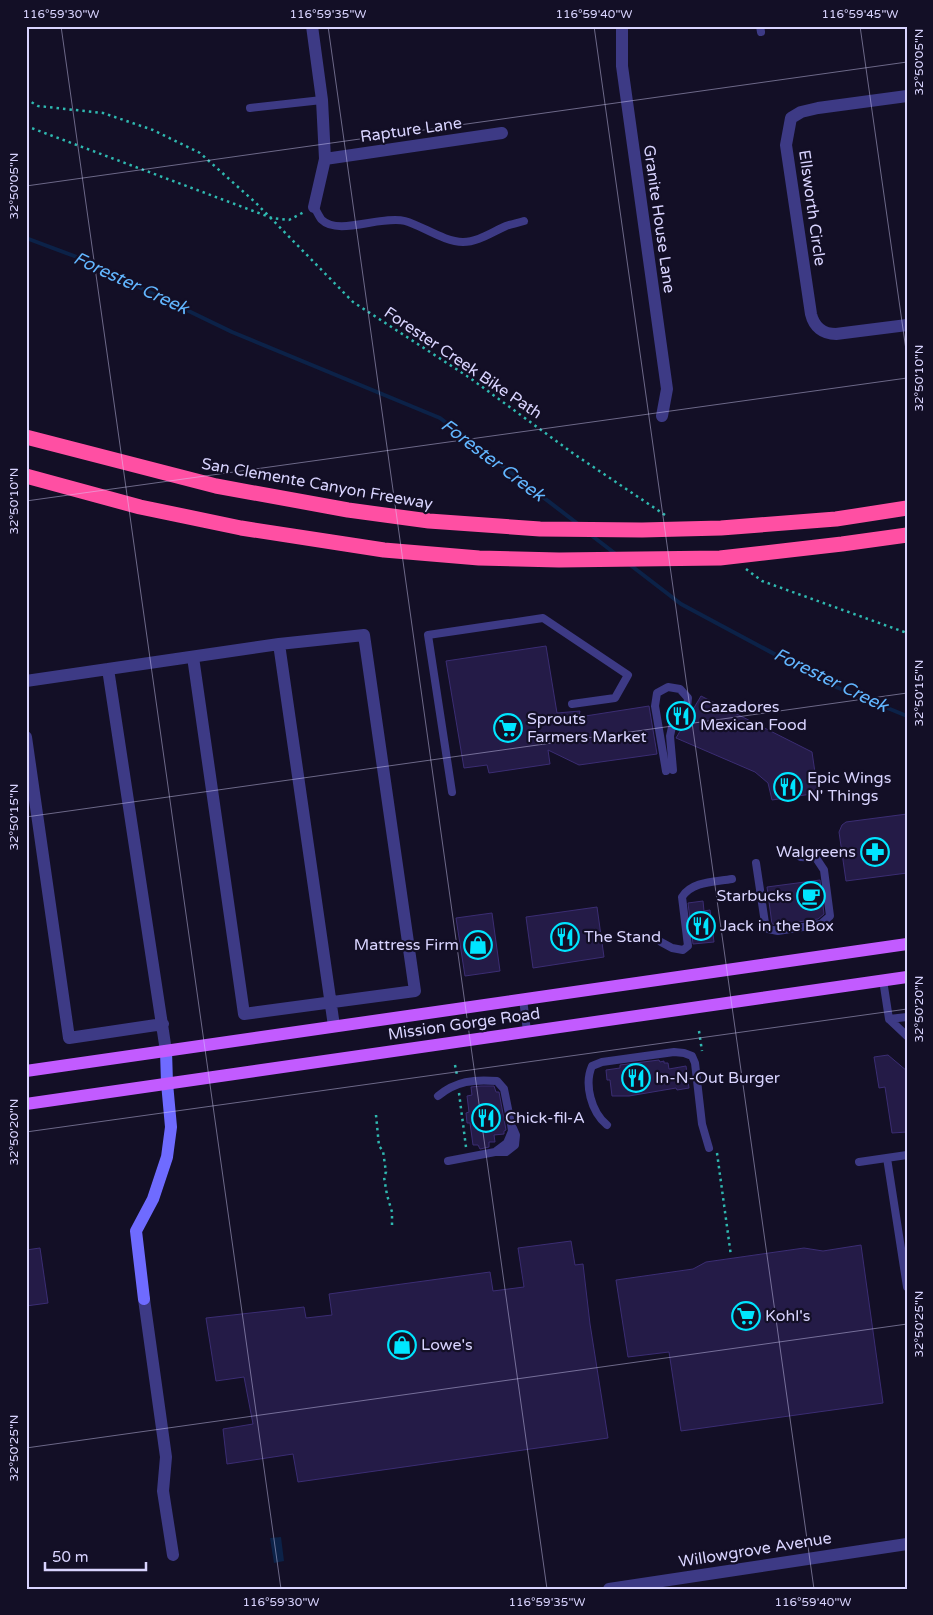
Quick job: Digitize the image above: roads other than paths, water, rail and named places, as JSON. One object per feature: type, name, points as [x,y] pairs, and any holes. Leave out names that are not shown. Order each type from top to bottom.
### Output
[{"type":"highway","name":"San Clemente Canyon Freeway","points":[[26,438],[216,486],[348,510],[428,521],[540,529],[642,530],[721,528],[836,518],[907,508]]},
{"type":"highway","points":[[26,476],[140,507],[241,528],[384,550],[479,558],[559,560],[720,558],[907,535]]},
{"type":"main road","name":"Mission Gorge Road","points":[[26,1071],[907,944]]},
{"type":"main road","name":"Mission Gorge Road","points":[[26,1104],[907,976]]},
{"type":"street","points":[[312,26],[322,100],[325,159],[314,207]]},
{"type":"street","name":"Granite House Lane","points":[[622,26],[622,66],[667,389],[662,416]]},
{"type":"street","name":"Ellsworth Circle","points":[[907,96],[802,112],[791,118],[786,145],[811,314],[814,323],[826,333],[836,334],[907,325]]},
{"type":"street","name":"Rapture Lane","points":[[325,159],[502,133]]},
{"type":"street","points":[[26,680],[279,644],[364,635],[416,991],[244,1014],[193,657]]},
{"type":"street","points":[[279,644],[332,1001],[334,1026]]},
{"type":"street","points":[[108,669],[166,1051],[171,1127],[167,1157],[153,1199],[136,1231],[166,1457],[164,1491],[173,1555]]},
{"type":"street","points":[[26,738],[69,1038],[162,1024]]},
{"type":"street","name":"Willowgrove Avenue","points":[[609,1589],[907,1544]]},
{"type":"lane","points":[[250,108],[322,100]]},
{"type":"lane","points":[[314,207],[323,220],[334,226],[398,220],[453,241],[464,242],[480,239],[507,226],[524,221]]},
{"type":"lane","points":[[452,792],[428,635],[543,618],[628,675],[615,698],[572,704]]},
{"type":"lane","points":[[668,687],[680,689],[688,698],[688,709],[681,720],[672,727],[670,736],[670,770],[655,706],[658,693],[668,687]]},
{"type":"lane","points":[[756,863],[765,923],[768,929],[778,930],[821,924],[830,916],[824,870],[816,858],[801,857]]},
{"type":"lane","points":[[661,942],[672,948],[683,950],[688,946],[682,897],[687,890],[698,884],[732,879]]},
{"type":"lane","points":[[883,980],[889,1019],[907,1036]]},
{"type":"lane","points":[[523,999],[527,1031]]},
{"type":"lane","points":[[889,1019],[907,1017]]},
{"type":"lane","points":[[607,1125],[591,1101],[588,1075],[592,1066],[602,1062],[674,1052],[684,1053],[692,1056],[694,1063],[702,1124],[709,1148]]},
{"type":"lane","points":[[438,1096],[448,1088],[458,1084],[483,1079],[497,1081],[504,1089],[511,1124],[516,1135],[514,1146],[506,1152],[495,1152],[448,1160]]},
{"type":"lane","points":[[859,1162],[907,1155]]},
{"type":"lane","points":[[887,1158],[907,1287]]},
{"type":"water","points":[[281,1537],[284,1561],[274,1563],[270,1538]]},
{"type":"waterway","name":"Forester Creek","points":[[26,238],[77,257],[232,332],[440,418],[578,524]]},
{"type":"waterway","name":"Forester Creek","points":[[591,535],[617,555]]},
{"type":"waterway","name":"Forester Creek","points":[[629,564],[681,604],[836,687],[907,716]]},
{"type":"place","name":"Cazadores Mexican Food","points":[[681,716]]},
{"type":"place","name":"Sprouts Farmers Market","points":[[508,728]]},
{"type":"place","name":"Epic Wings N' Things","points":[[788,787]]},
{"type":"place","name":"Walgreens","points":[[875,852]]},
{"type":"place","name":"Starbucks","points":[[811,896]]},
{"type":"place","name":"Jack in the Box","points":[[701,926]]},
{"type":"place","name":"The Stand","points":[[565,937]]},
{"type":"place","name":"Mattress Firm","points":[[478,945]]},
{"type":"place","name":"In-N-Out Burger","points":[[636,1078]]},
{"type":"place","name":"Chick-fil-A","points":[[486,1118]]},
{"type":"place","name":"Kohl's","points":[[746,1316]]},
{"type":"place","name":"Lowe's","points":[[402,1345]]}]
